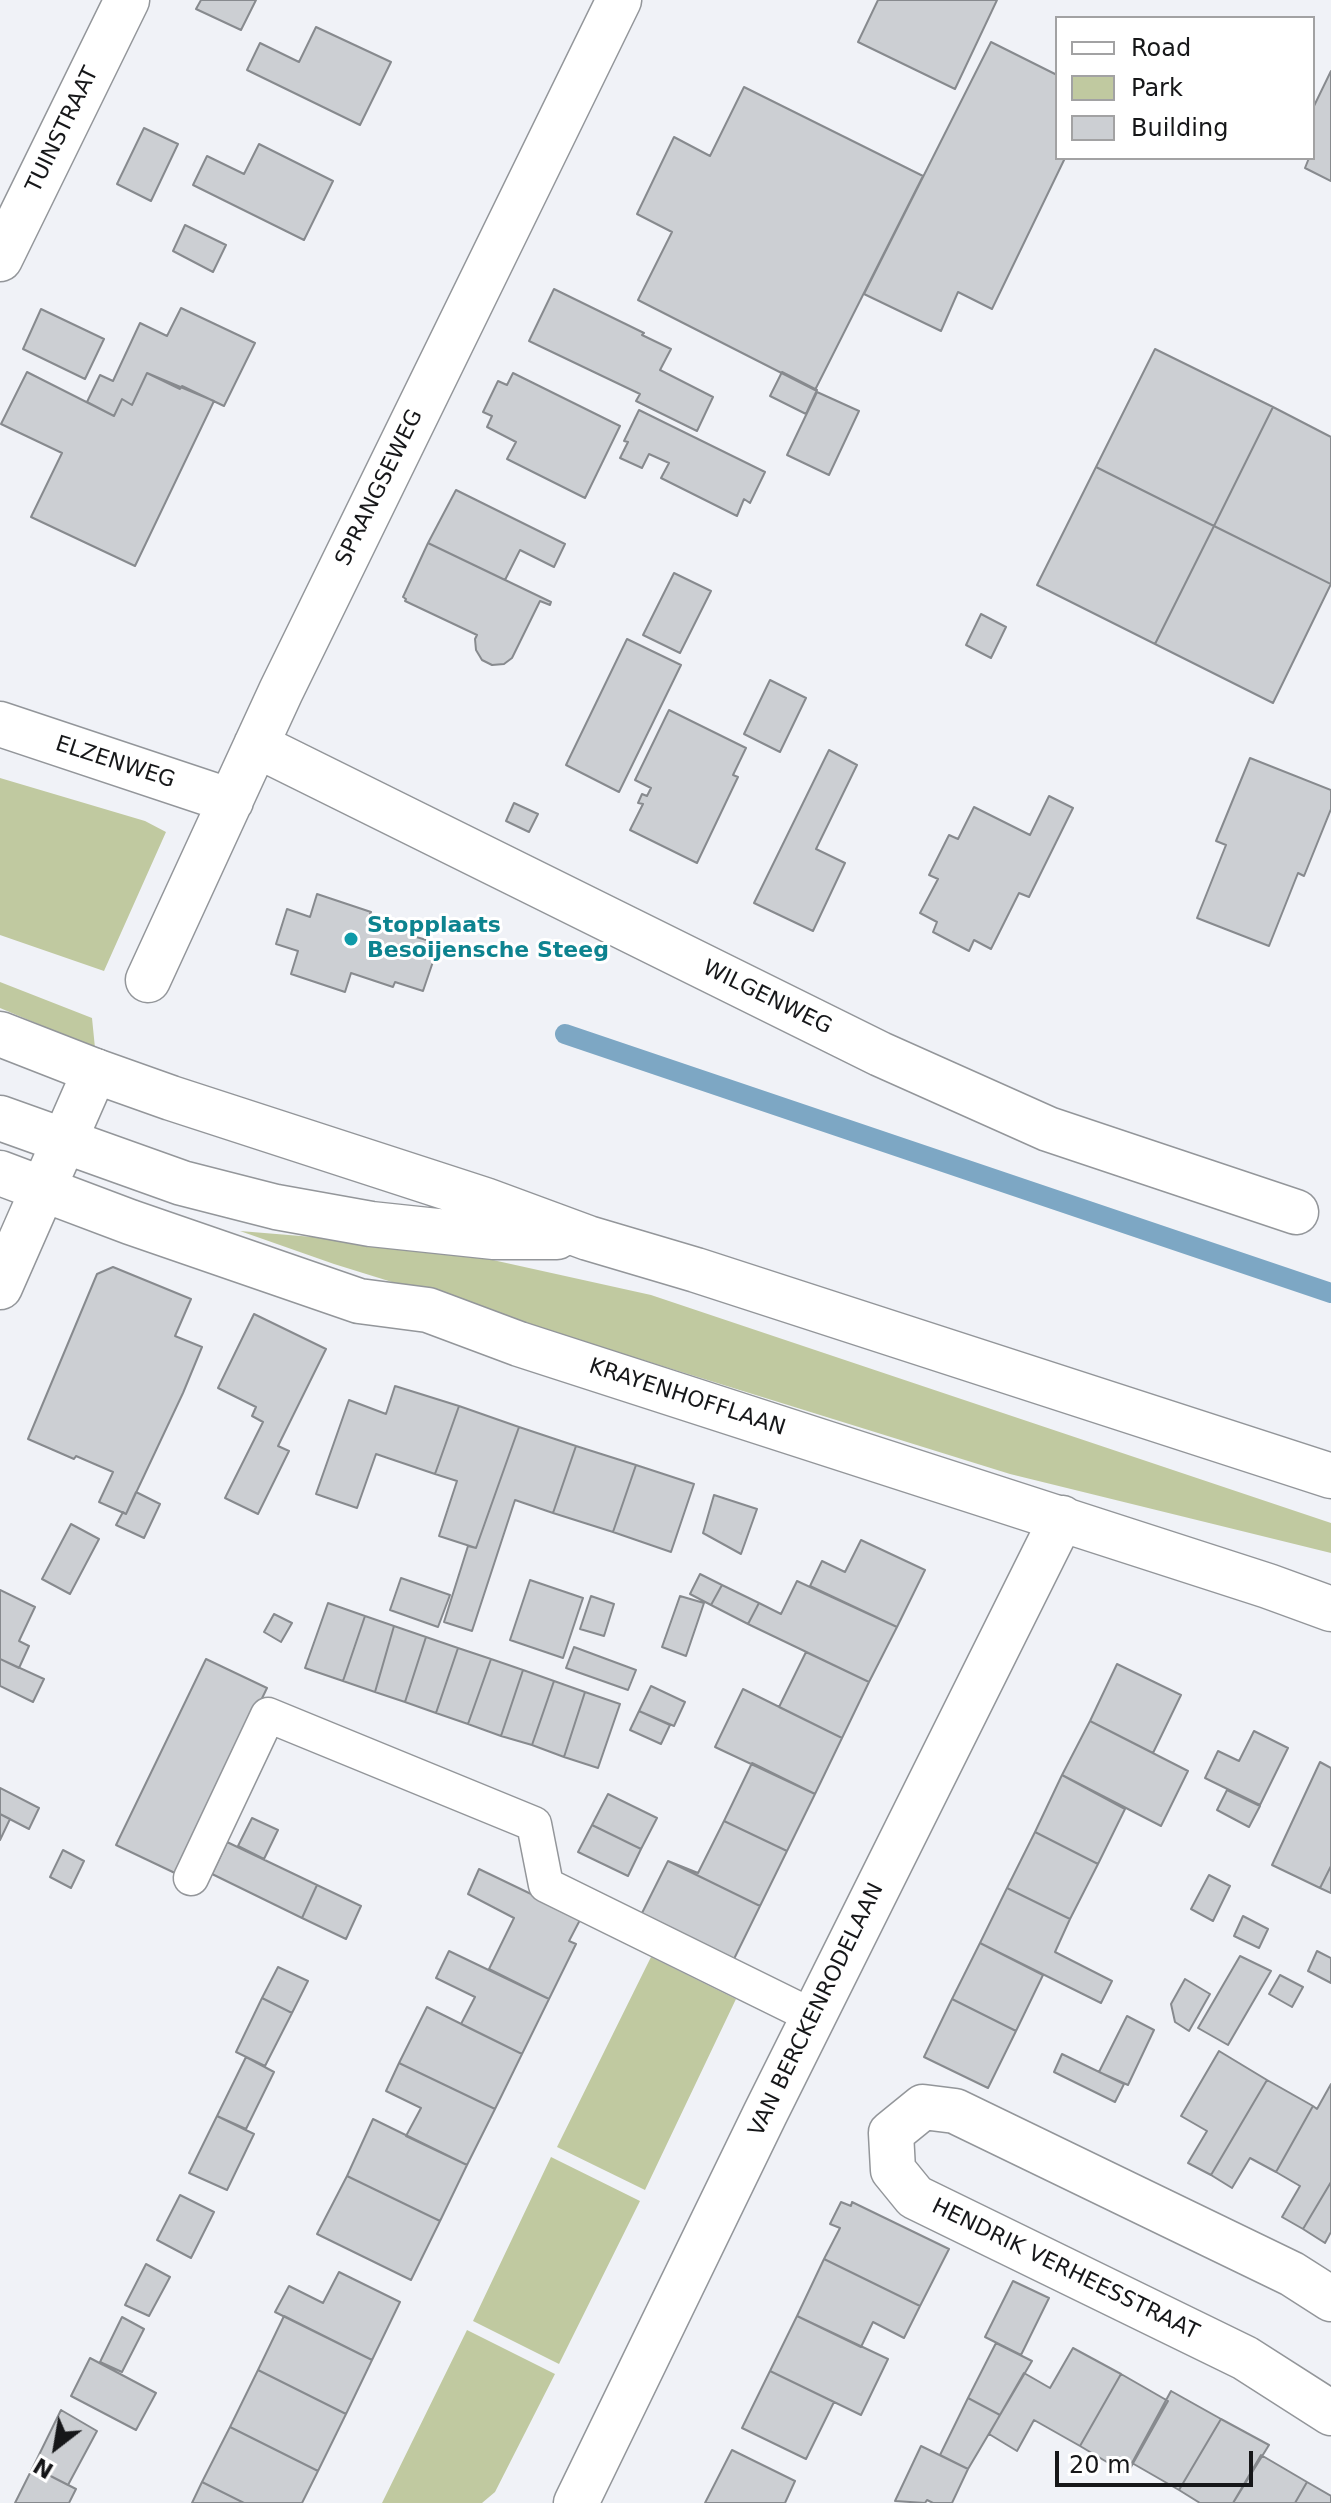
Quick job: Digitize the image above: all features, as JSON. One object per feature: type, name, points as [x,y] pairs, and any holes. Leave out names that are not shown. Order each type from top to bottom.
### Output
[{"type":"street","name":"TUINSTRAAT","points":[[0,259],[127,0]]},
{"type":"street","name":"SPRANGSEWEG","points":[[148,980],[256,745],[619,0]]},
{"type":"street","name":"ELZENWEG","points":[[0,724],[231,801]]},
{"type":"street","name":"WILGENWEG","points":[[256,745],[922,1073],[1048,1129],[1296,1212]]},
{"type":"street","points":[[0,1034],[95,1071],[470,1195],[588,1238],[1331,1476]]},
{"type":"street","points":[[0,1287],[95,1071]]},
{"type":"street","points":[[0,1118],[182,1183],[276,1207],[371,1224],[494,1237],[588,1238]]},
{"type":"street","name":"KRAYENHOFFLAAN","points":[[0,1173],[130,1222],[359,1301],[428,1310],[519,1344],[1062,1518],[1331,1609]]},
{"type":"street","name":"VAN BERCKENRODELAAN","points":[[576,2503],[1062,1518]]},
{"type":"street","name":"HENDRIK VERHEESSTRAAT","points":[[1331,2299],[1292,2274],[955,2111],[923,2107],[891,2133],[893,2170],[915,2197],[1245,2358],[1331,2413]]},
{"type":"lane","points":[[191,1878],[268,1715],[534,1824],[546,1885],[814,2017]]},
{"type":"green space","points":[[0,778],[145,821],[166,832],[104,971],[0,935]]},
{"type":"green space","points":[[0,982],[92,1018],[95,1048],[0,1008]]},
{"type":"green space","points":[[240,1231],[434,1247],[651,1295],[1331,1523],[1331,1553],[1010,1474],[334,1264]]},
{"type":"green space","points":[[651,1957],[736,1999],[645,2190],[557,2147]]},
{"type":"green space","points":[[551,2157],[640,2201],[559,2364],[473,2321]]},
{"type":"green space","points":[[467,2330],[555,2374],[495,2492],[482,2503],[382,2503]]},
{"type":"building","points":[[201,0],[256,0],[241,30],[196,9]]},
{"type":"building","points":[[878,0],[997,0],[955,89],[858,42]]},
{"type":"building","points":[[316,27],[391,62],[360,125],[247,70],[260,43],[299,62]]},
{"type":"building","points":[[991,42],[1055,74],[1055,160],[1064,160],[992,309],[958,292],[941,331],[864,294]]},
{"type":"building","points":[[1331,71],[1331,181],[1305,168],[1308,160],[1315,160],[1315,104]]},
{"type":"building","points":[[744,87],[923,176],[815,390],[638,300],[672,232],[637,214],[674,137],[710,156]]},
{"type":"building","points":[[144,128],[178,144],[151,201],[117,184]]},
{"type":"building","points":[[259,144],[333,181],[304,240],[193,185],[207,156],[244,174]]},
{"type":"building","points":[[185,225],[226,245],[213,272],[173,251]]},
{"type":"building","points":[[554,289],[671,349],[660,370],[713,397],[697,431],[636,401],[640,394],[529,341]]},
{"type":"building","points":[[181,308],[255,343],[224,406],[147,373],[132,405],[122,399],[114,416],[87,402],[100,375],[113,381],[140,323],[167,336]]},
{"type":"building","points":[[41,309],[104,339],[85,379],[23,349]]},
{"type":"building","points":[[1155,349],[1273,407],[1214,526],[1096,467]]},
{"type":"building","points":[[27,372],[114,416],[122,399],[132,405],[147,373],[214,401],[135,566],[31,517],[62,453],[1,424]]},
{"type":"building","points":[[782,372],[817,390],[806,414],[770,396]]},
{"type":"building","points":[[513,373],[620,426],[585,498],[507,459],[516,442],[487,427],[492,416],[483,412],[498,381],[507,385]]},
{"type":"building","points":[[817,392],[859,411],[829,475],[787,455]]},
{"type":"building","points":[[1273,407],[1331,437],[1331,584],[1214,526]]},
{"type":"building","points":[[639,410],[765,472],[750,503],[744,499],[737,516],[661,478],[669,463],[649,454],[642,468],[620,458],[628,442],[624,441]]},
{"type":"building","points":[[1096,467],[1214,526],[1155,644],[1037,585]]},
{"type":"building","points":[[456,490],[565,544],[554,567],[520,550],[505,580],[428,543]]},
{"type":"building","points":[[1214,526],[1331,584],[1273,703],[1155,644]]},
{"type":"building","points":[[428,543],[551,602],[550,605],[540,601],[512,658],[504,664],[492,665],[482,660],[476,650],[477,635],[405,601],[403,597]]},
{"type":"building","points":[[674,573],[711,591],[680,653],[643,635]]},
{"type":"building","points":[[981,614],[1006,627],[991,658],[966,645]]},
{"type":"building","points":[[627,639],[681,665],[619,792],[566,765]]},
{"type":"building","points":[[770,680],[806,698],[780,752],[744,734]]},
{"type":"building","points":[[669,710],[746,748],[733,775],[738,777],[697,863],[630,830],[643,804],[638,803],[642,794],[647,796],[651,788],[635,780]]},
{"type":"building","points":[[829,750],[857,765],[816,849],[845,863],[813,931],[754,903]]},
{"type":"building","points":[[1250,758],[1331,790],[1331,809],[1304,876],[1298,873],[1269,946],[1197,918],[1226,845],[1216,841]]},
{"type":"building","points":[[1049,796],[1073,808],[1029,897],[1019,893],[991,949],[974,940],[969,951],[933,932],[937,922],[920,913],[938,879],[929,875],[949,835],[958,839],[974,807],[1030,835]]},
{"type":"building","points":[[514,803],[538,814],[529,832],[506,821]]},
{"type":"building","name":"Stopplaats Besoijensche Steeg","points":[[317,894],[413,929],[410,935],[439,944],[423,991],[395,982],[393,987],[351,973],[345,992],[291,974],[298,951],[276,944],[287,909],[310,917]]},
{"type":"building","points":[[113,1267],[191,1299],[175,1336],[202,1347],[126,1514],[99,1502],[113,1472],[28,1439],[97,1274]]},
{"type":"building","points":[[254,1314],[326,1349],[278,1446],[289,1451],[258,1514],[225,1498],[263,1422],[252,1416],[256,1407],[218,1388]]},
{"type":"building","points":[[395,1386],[459,1406],[435,1474],[376,1454],[357,1508],[316,1494],[349,1400],[386,1414]]},
{"type":"building","points":[[459,1406],[519,1427],[476,1548],[439,1536],[457,1481],[435,1474]]},
{"type":"building","points":[[519,1427],[576,1446],[553,1513],[515,1500],[472,1631],[444,1622],[468,1546],[476,1548]]},
{"type":"building","points":[[576,1446],[636,1465],[613,1532],[553,1513]]},
{"type":"building","points":[[636,1465],[694,1484],[671,1552],[613,1532]]},
{"type":"building","points":[[136,1492],[160,1504],[144,1538],[116,1525],[123,1512],[126,1514]]},
{"type":"building","points":[[714,1495],[757,1509],[741,1554],[703,1533]]},
{"type":"building","points":[[71,1524],[99,1539],[70,1594],[42,1579]]},
{"type":"building","points":[[861,1540],[925,1570],[897,1627],[810,1586],[822,1561],[845,1572]]},
{"type":"building","points":[[700,1574],[722,1585],[711,1605],[690,1594]]},
{"type":"building","points":[[401,1578],[450,1595],[438,1627],[390,1610]]},
{"type":"building","points":[[530,1580],[583,1598],[563,1658],[510,1640]]},
{"type":"building","points":[[797,1581],[897,1627],[869,1682],[748,1624],[759,1603],[781,1614]]},
{"type":"building","points":[[722,1585],[759,1603],[748,1624],[711,1605]]},
{"type":"building","points":[[0,1590],[35,1607],[19,1641],[29,1646],[19,1668],[0,1659]]},
{"type":"building","points":[[591,1596],[614,1604],[604,1636],[580,1629]]},
{"type":"building","points":[[680,1596],[704,1603],[686,1656],[662,1647]]},
{"type":"building","points":[[328,1603],[365,1616],[343,1681],[305,1668]]},
{"type":"building","points":[[274,1614],[292,1623],[281,1642],[264,1632]]},
{"type":"building","points":[[365,1616],[394,1626],[375,1692],[343,1681]]},
{"type":"building","points":[[394,1626],[426,1637],[405,1702],[375,1692]]},
{"type":"building","points":[[426,1637],[458,1648],[436,1713],[405,1702]]},
{"type":"building","points":[[574,1647],[636,1670],[628,1690],[566,1668]]},
{"type":"building","points":[[458,1648],[491,1659],[468,1724],[436,1713]]},
{"type":"building","points":[[806,1652],[869,1682],[842,1738],[779,1707]]},
{"type":"building","points":[[0,1659],[44,1679],[33,1702],[0,1686]]},
{"type":"building","points":[[206,1659],[267,1688],[177,1874],[116,1845]]},
{"type":"building","points":[[491,1659],[523,1670],[501,1736],[468,1724]]},
{"type":"building","points":[[1117,1664],[1181,1695],[1153,1753],[1090,1721]]},
{"type":"building","points":[[523,1670],[554,1681],[532,1745],[501,1736]]},
{"type":"building","points":[[554,1681],[585,1692],[564,1757],[532,1745]]},
{"type":"building","points":[[651,1686],[685,1702],[674,1726],[639,1711]]},
{"type":"building","points":[[743,1689],[842,1738],[815,1794],[715,1747]]},
{"type":"building","points":[[585,1692],[620,1704],[598,1768],[564,1757]]},
{"type":"building","points":[[639,1711],[670,1725],[661,1744],[630,1730]]},
{"type":"building","points":[[1090,1721],[1188,1771],[1161,1826],[1062,1775]]},
{"type":"building","points":[[1254,1731],[1288,1748],[1260,1805],[1205,1778],[1218,1751],[1239,1761]]},
{"type":"building","points":[[1320,1762],[1331,1768],[1331,1866],[1320,1888],[1272,1865]]},
{"type":"building","points":[[752,1763],[815,1794],[787,1851],[724,1821]]},
{"type":"building","points":[[1062,1775],[1125,1809],[1098,1864],[1035,1832]]},
{"type":"building","points":[[0,1788],[39,1808],[29,1829],[0,1814]]},
{"type":"building","points":[[1227,1790],[1260,1806],[1249,1827],[1217,1810]]},
{"type":"building","points":[[608,1794],[657,1818],[641,1849],[592,1825]]},
{"type":"building","points":[[0,1814],[10,1819],[0,1840]]},
{"type":"building","points":[[252,1818],[278,1830],[264,1859],[238,1846]]},
{"type":"building","points":[[724,1821],[787,1851],[760,1906],[668,1861],[698,1873]]},
{"type":"building","points":[[592,1825],[641,1849],[628,1876],[578,1852]]},
{"type":"building","points":[[1035,1832],[1098,1864],[1070,1919],[1007,1888]]},
{"type":"building","points":[[227,1842],[317,1885],[302,1918],[212,1874]]},
{"type":"building","points":[[63,1850],[84,1861],[71,1888],[50,1877]]},
{"type":"building","points":[[668,1861],[760,1906],[732,1963],[640,1917]]},
{"type":"building","points":[[1331,1866],[1331,1893],[1320,1888]]},
{"type":"building","points":[[479,1869],[581,1918],[569,1941],[576,1944],[549,1999],[489,1969],[514,1918],[468,1894]]},
{"type":"building","points":[[1209,1875],[1230,1886],[1213,1921],[1191,1909]]},
{"type":"building","points":[[317,1885],[361,1906],[346,1939],[302,1918]]},
{"type":"building","points":[[1007,1888],[1070,1919],[1055,1952],[1112,1981],[1101,2003],[980,1943]]},
{"type":"building","points":[[1243,1916],[1268,1929],[1259,1948],[1234,1936]]},
{"type":"building","points":[[980,1943],[1043,1975],[1016,2031],[952,1999]]},
{"type":"building","points":[[449,1951],[549,1999],[522,2054],[461,2024],[475,1997],[436,1978]]},
{"type":"building","points":[[1317,1951],[1331,1958],[1331,1983],[1308,1971]]},
{"type":"building","points":[[1240,1956],[1271,1971],[1228,2045],[1198,2028]]},
{"type":"building","points":[[278,1967],[308,1981],[292,2013],[262,1998]]},
{"type":"building","points":[[1280,1975],[1303,1987],[1292,2007],[1269,1994]]},
{"type":"building","points":[[1185,1979],[1210,1994],[1189,2031],[1175,2022],[1171,2004]]},
{"type":"building","points":[[262,1998],[292,2013],[265,2066],[236,2052]]},
{"type":"building","points":[[952,1999],[1016,2031],[988,2088],[924,2057]]},
{"type":"building","points":[[427,2007],[522,2054],[495,2109],[399,2063]]},
{"type":"building","points":[[1127,2016],[1154,2030],[1128,2085],[1099,2072]]},
{"type":"building","points":[[1219,2051],[1267,2080],[1211,2175],[1188,2163],[1207,2131],[1181,2116]]},
{"type":"building","points":[[1062,2054],[1124,2084],[1115,2102],[1054,2072]]},
{"type":"building","points":[[246,2057],[274,2072],[246,2129],[217,2116]]},
{"type":"building","points":[[399,2063],[495,2109],[467,2165],[406,2136],[421,2108],[386,2091]]},
{"type":"building","points":[[1267,2080],[1313,2106],[1276,2172],[1250,2158],[1232,2188],[1211,2175]]},
{"type":"building","points":[[1331,2084],[1331,2182],[1303,2229],[1282,2217],[1300,2186],[1276,2172],[1313,2106],[1317,2109]]},
{"type":"building","points":[[217,2116],[254,2134],[227,2190],[189,2173]]},
{"type":"building","points":[[373,2119],[467,2165],[440,2221],[347,2176]]},
{"type":"building","points":[[347,2176],[440,2221],[411,2280],[317,2234]]},
{"type":"building","points":[[1331,2182],[1331,2232],[1325,2243],[1303,2229]]},
{"type":"building","points":[[180,2195],[214,2212],[191,2258],[157,2240]]},
{"type":"building","points":[[841,2202],[851,2206],[852,2202],[949,2249],[920,2306],[824,2259],[840,2228],[830,2224]]},
{"type":"building","points":[[824,2259],[920,2306],[904,2338],[873,2322],[861,2347],[797,2316]]},
{"type":"building","points":[[146,2264],[170,2277],[149,2316],[125,2305]]},
{"type":"building","points":[[339,2272],[400,2302],[372,2360],[275,2312],[289,2286],[323,2303]]},
{"type":"building","points":[[1013,2281],[1049,2298],[1021,2355],[985,2337]]},
{"type":"building","points":[[284,2316],[372,2360],[346,2414],[258,2370]]},
{"type":"building","points":[[797,2316],[888,2359],[861,2415],[770,2371]]},
{"type":"building","points":[[122,2317],[144,2329],[122,2372],[100,2362]]},
{"type":"building","points":[[996,2343],[1032,2361],[1000,2415],[968,2398]]},
{"type":"building","points":[[1073,2348],[1121,2374],[1080,2446],[1034,2420],[1017,2451],[989,2434],[1024,2373],[1050,2388]]},
{"type":"building","points":[[90,2358],[156,2393],[136,2430],[71,2396]]},
{"type":"building","points":[[258,2370],[346,2414],[318,2471],[230,2427]]},
{"type":"building","points":[[770,2371],[834,2402],[806,2459],[742,2428]]},
{"type":"building","points":[[1121,2374],[1168,2401],[1127,2474],[1080,2446]]},
{"type":"building","points":[[1171,2391],[1221,2419],[1179,2490],[1132,2463]]},
{"type":"building","points":[[968,2398],[1000,2415],[968,2469],[940,2455]]},
{"type":"building","points":[[61,2410],[97,2431],[68,2485],[33,2467]]},
{"type":"building","points":[[1221,2419],[1269,2445],[1233,2503],[1200,2503],[1179,2490]]},
{"type":"building","points":[[230,2427],[318,2471],[302,2503],[244,2503],[202,2482]]},
{"type":"building","points":[[921,2446],[968,2469],[952,2503],[895,2501]]},
{"type":"building","points":[[732,2450],[795,2481],[785,2503],[705,2503]]},
{"type":"building","points":[[1261,2455],[1307,2482],[1295,2503],[1233,2503]]},
{"type":"building","points":[[33,2467],[76,2489],[69,2503],[15,2503]]},
{"type":"building","points":[[202,2482],[244,2503],[192,2503]]},
{"type":"building","points":[[1307,2482],[1331,2496],[1331,2503],[1295,2503]]},
{"type":"waterway","points":[[565,1034],[1331,1293]]},
{"type":"place","name":"Stopplaats Besoijensche Steeg","points":[[351,939]]}]
